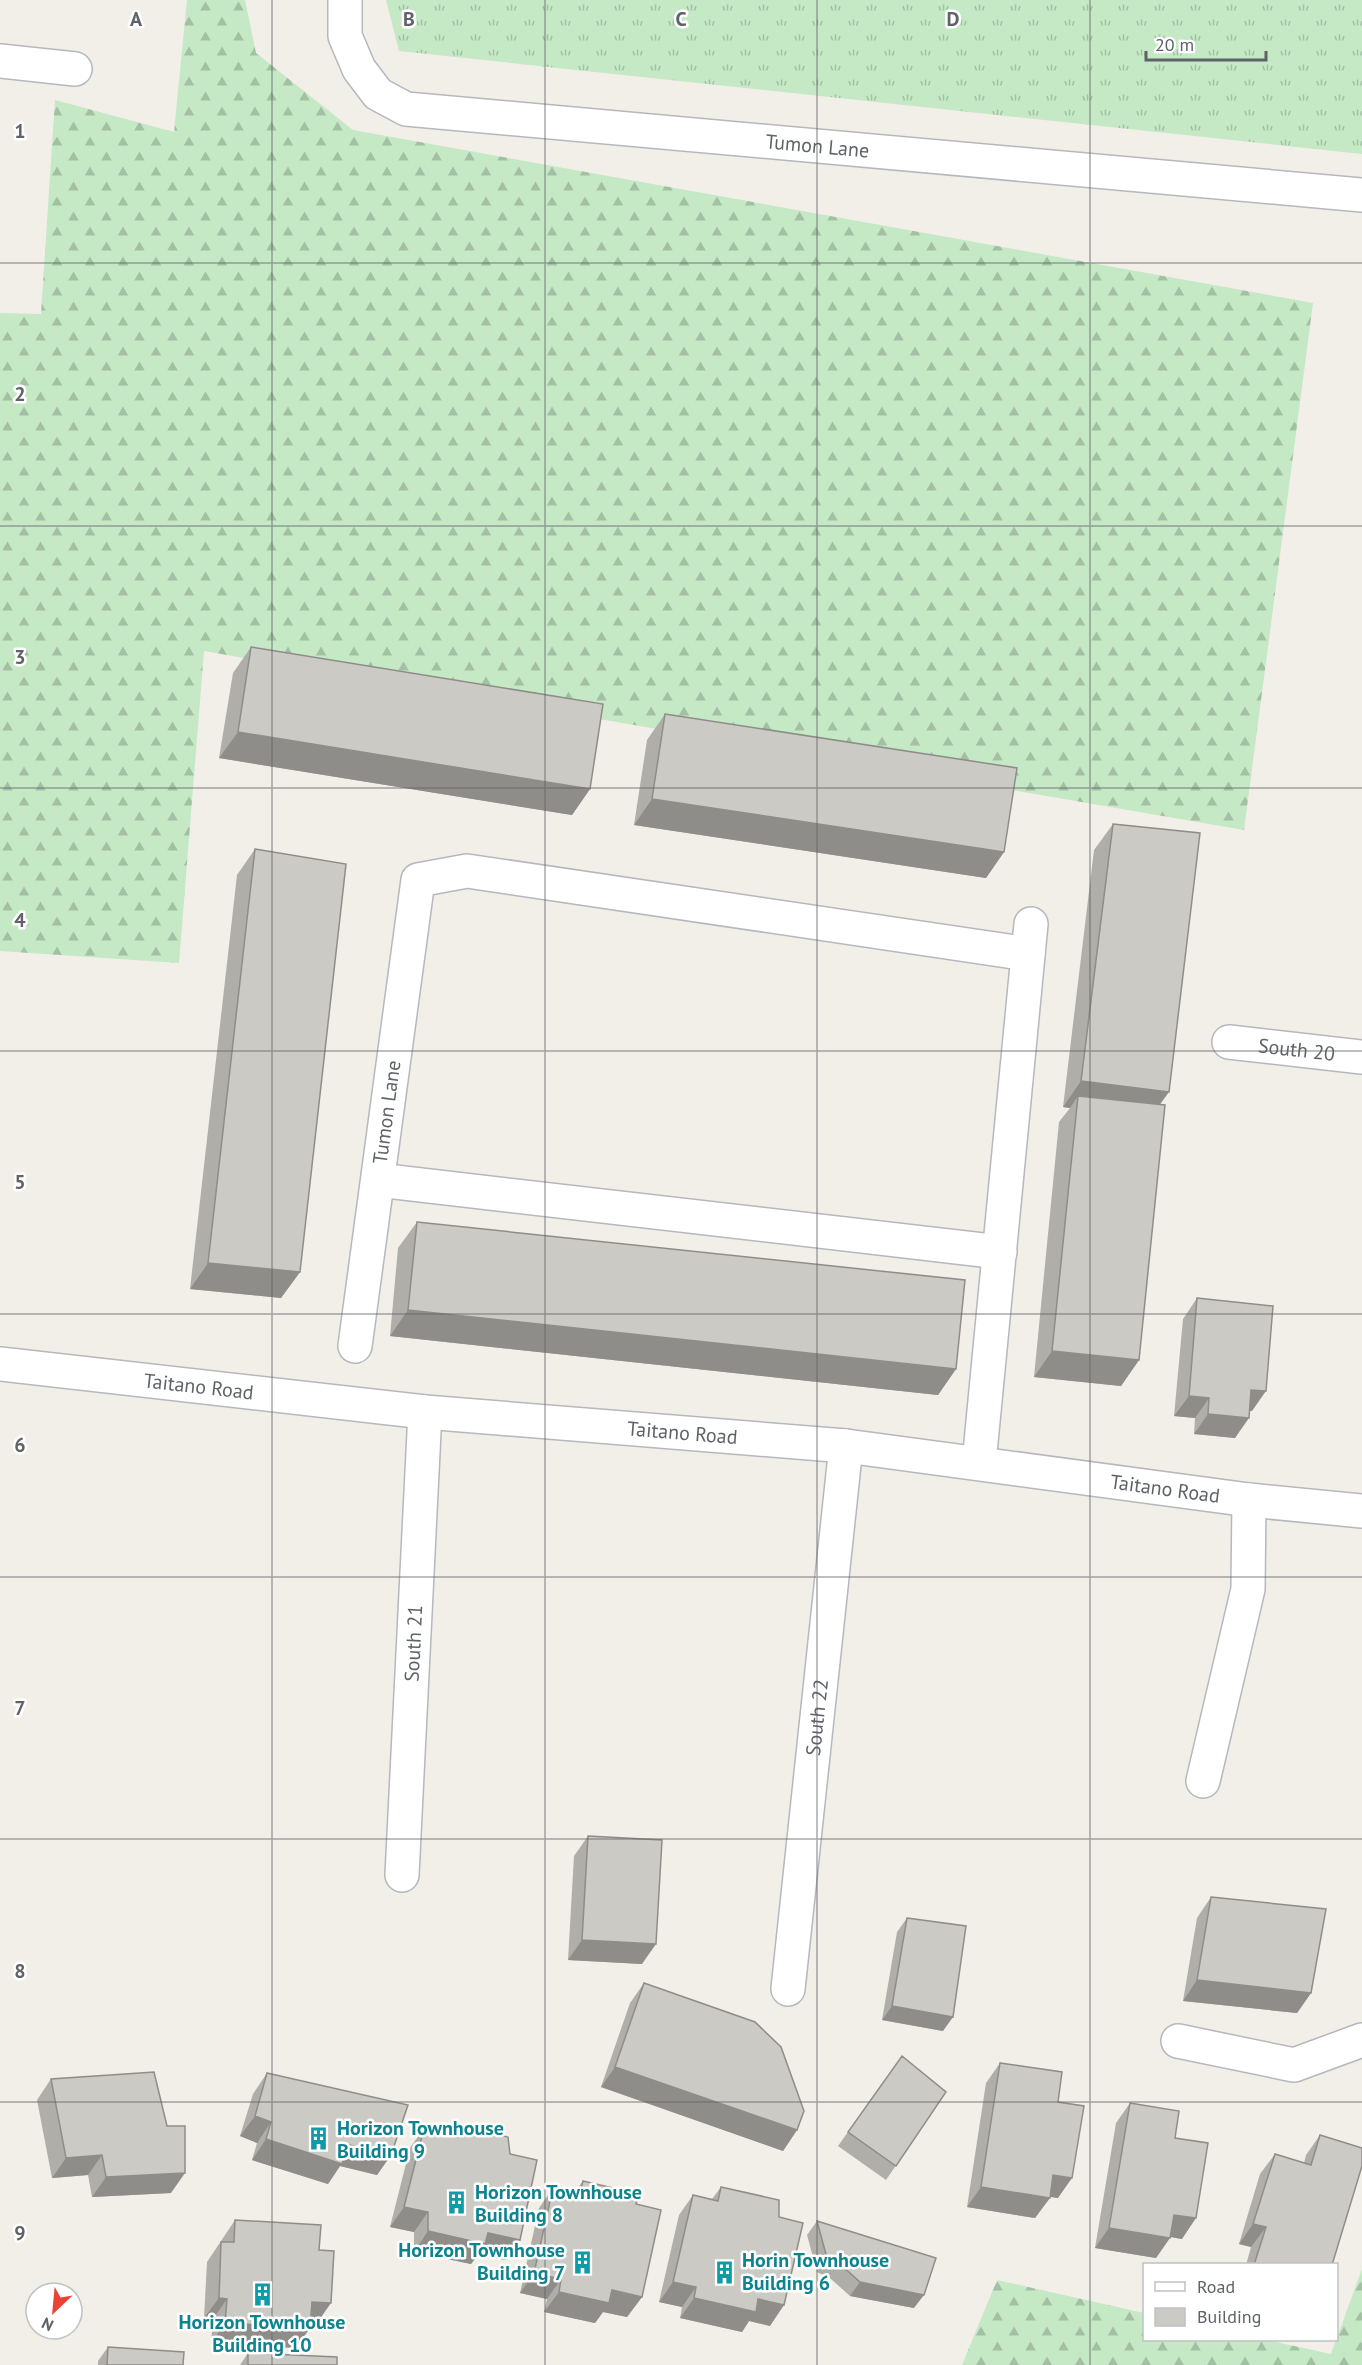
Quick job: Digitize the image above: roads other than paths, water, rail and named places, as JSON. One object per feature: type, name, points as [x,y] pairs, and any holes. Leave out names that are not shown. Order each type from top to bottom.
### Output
[{"type":"street","name":"Tumon Lane","points":[[345,0],[345,36],[359,69],[378,94],[406,109],[1362,195]]},
{"type":"street","points":[[0,61],[75,69]]},
{"type":"street","name":"Tumon Lane","points":[[355,1346],[418,880],[467,871],[1029,939],[1000,1252]]},
{"type":"street","name":"South 20","points":[[1229,1042],[1362,1057]]},
{"type":"street","points":[[378,1179],[1000,1252],[979,1463]]},
{"type":"street","name":"Taitano Road","points":[[0,1364],[425,1412],[846,1446],[1249,1500],[1362,1511]]},
{"type":"street","name":"South 21","points":[[402,1875],[425,1412]]},
{"type":"street","name":"South 22","points":[[788,1989],[846,1446]]},
{"type":"street","points":[[1203,1781],[1248,1589],[1249,1500]]},
{"type":"street","points":[[1178,2041],[1294,2065],[1362,2040]]},
{"type":"place","name":"Horizon Townhouse Building 9","points":[[319,2139]]},
{"type":"place","name":"Horizon Townhouse Building 8","points":[[457,2203]]},
{"type":"place","name":"Horizon Townhouse Building 7","points":[[583,2262]]},
{"type":"place","name":"Horin Townhouse Building 6","points":[[724,2272]]},
{"type":"place","name":"Horizon Townhouse Building 10","points":[[262,2295]]}]
